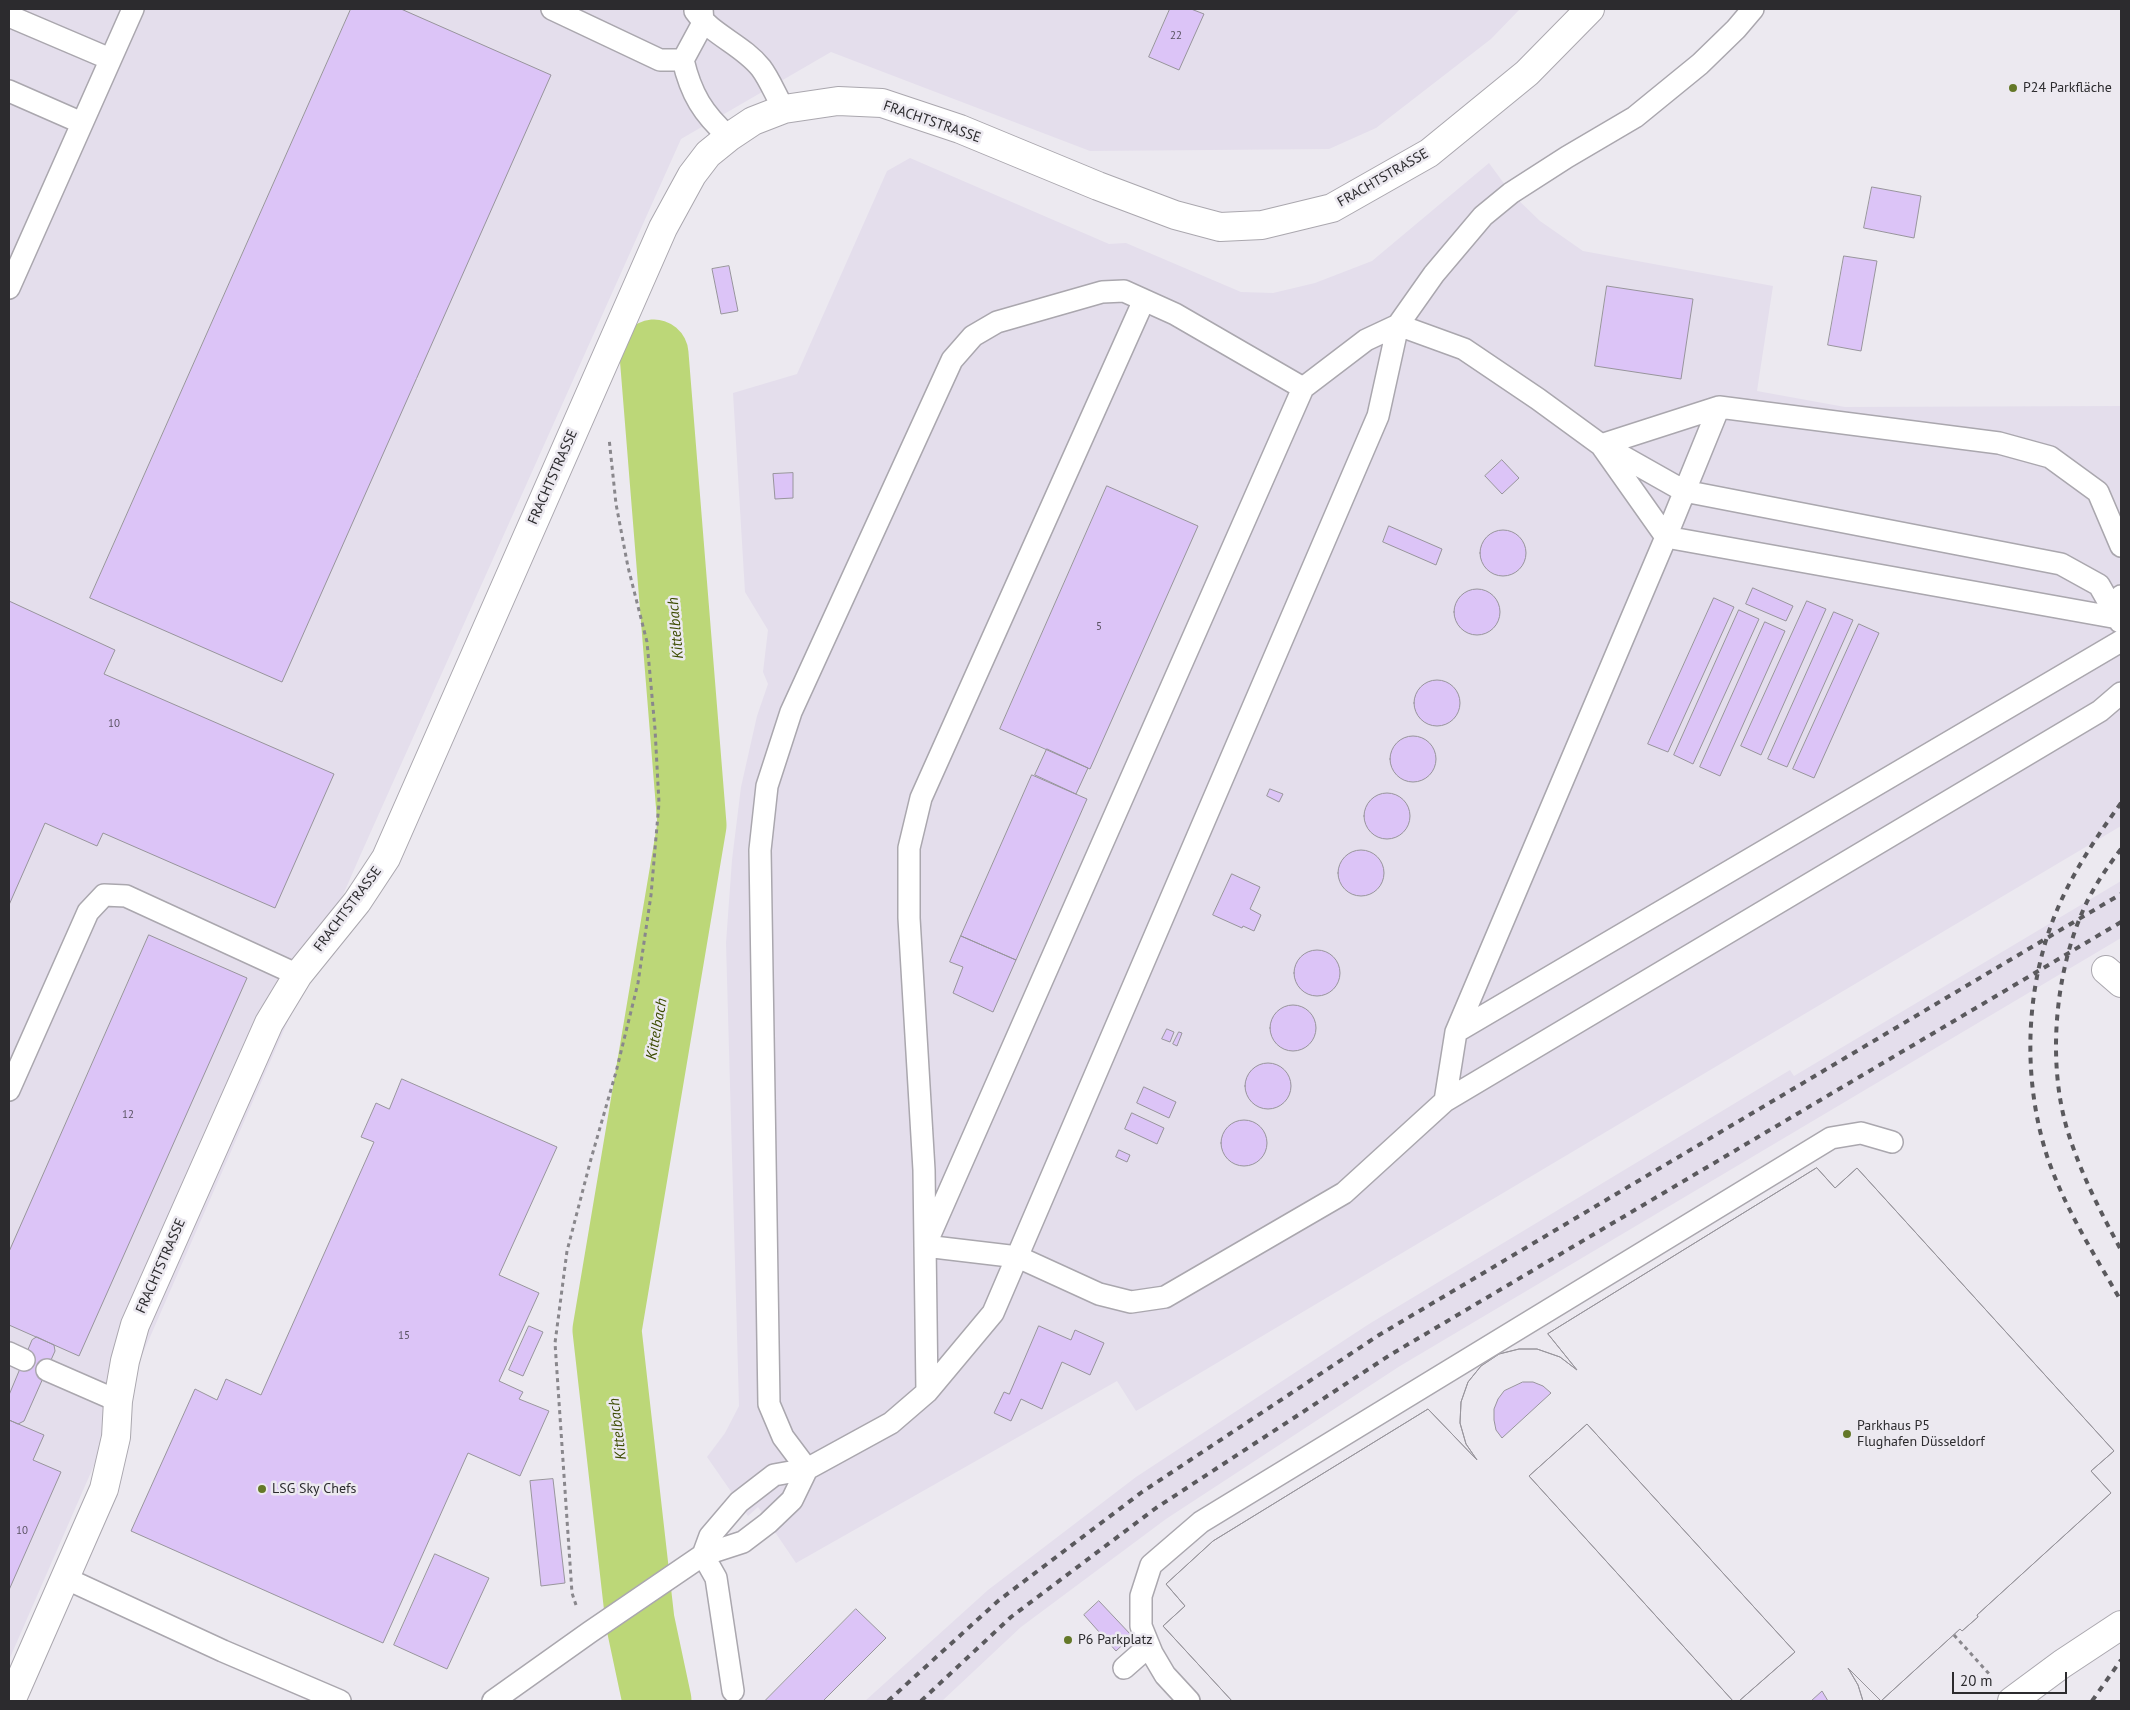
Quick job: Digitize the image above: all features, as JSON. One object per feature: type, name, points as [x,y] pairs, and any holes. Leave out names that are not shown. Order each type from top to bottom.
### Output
[{"type":"street","name":"FRACHTSTRASSE","points":[[11,1701],[104,1489],[116,1437],[118,1402],[125,1361],[135,1325],[268,1023],[298,974],[357,902],[386,858],[663,228],[692,175],[708,154],[753,120],[784,109],[838,100],[882,103],[960,129],[1098,186],[1175,215],[1220,227],[1262,225],[1332,208],[1429,153],[1527,73],[1590,9]]},
{"type":"street","points":[[2013,1701],[2062,1664],[2121,1625]]},
{"type":"lane","points":[[9,288],[133,9]]},
{"type":"lane","points":[[552,9],[660,60],[683,60]]},
{"type":"lane","points":[[733,1691],[716,1578],[703,1556],[710,1536],[738,1502],[774,1475],[807,1469],[891,1423],[927,1392],[994,1313],[1378,416],[1398,325],[1434,274],[1483,216],[1511,193],[1634,117],[1700,64],[1736,29],[1753,9]]},
{"type":"lane","points":[[729,137],[710,120],[688,83],[683,60],[700,13],[760,67],[784,109]]},
{"type":"lane","points":[[9,16],[110,59]]},
{"type":"lane","points":[[9,92],[82,123]]},
{"type":"lane","points":[[807,1469],[783,1437],[769,1404],[760,850],[767,786],[792,712],[952,360],[973,336],[997,322],[1102,292],[1124,291],[1175,314],[1303,388]]},
{"type":"lane","points":[[927,1392],[924,1170],[909,918],[909,848],[921,798],[1144,300]]},
{"type":"lane","points":[[925,1246],[1303,388],[1366,340],[1398,325],[1464,349],[1538,399],[1601,445],[1684,491],[2061,564],[2099,585],[2120,621]]},
{"type":"lane","points":[[1601,445],[1718,407],[1999,443],[2050,457],[2098,492],[2121,546]]},
{"type":"lane","points":[[1445,1101],[1456,1032],[1666,538],[1718,407]]},
{"type":"lane","points":[[1601,445],[1666,538],[2120,621]]},
{"type":"lane","points":[[2120,621],[2121,596]]},
{"type":"lane","points":[[1456,1032],[2121,641]]},
{"type":"lane","points":[[925,1246],[1018,1257],[1099,1294],[1131,1302],[1165,1297],[1344,1193],[1445,1101],[2092,716],[2121,694]]},
{"type":"lane","points":[[9,1090],[88,912],[104,895],[126,896],[298,974]]},
{"type":"lane","points":[[1189,1701],[1165,1675],[1149,1646],[1141,1626],[1141,1596],[1151,1564],[1201,1522],[1831,1138],[1860,1133],[1892,1142]]},
{"type":"lane","points":[[47,1370],[118,1402]]},
{"type":"lane","points":[[493,1701],[590,1632],[703,1556],[742,1542],[768,1523],[792,1500],[807,1469]]},
{"type":"lane","points":[[65,1578],[223,1651],[340,1701]]},
{"type":"lane","points":[[1124,1668],[1149,1646]]},
{"type":"path","points":[[590,1632],[572,1594],[555,1343],[567,1251],[590,1159],[616,1072],[638,983],[651,895],[659,803],[655,729],[647,642],[628,567],[616,504],[609,438]]},
{"type":"path","points":[[1954,1635],[2013,1701]]},
{"type":"shaded area","points":[[9,9],[1520,9],[1491,39],[1376,128],[1329,149],[1090,151],[831,52],[681,139],[360,856],[9,1660]]},
{"type":"shaded area","points":[[910,158],[1109,244],[1126,243],[1241,292],[1273,293],[1315,283],[1372,261],[1489,163],[1511,193],[1540,221],[1583,251],[1773,286],[1757,391],[1845,407],[2121,406],[2121,826],[1136,1411],[1117,1381],[796,1563],[758,1507],[748,1516],[707,1457],[725,1433],[739,1406],[726,943],[732,860],[741,787],[757,716],[768,684],[763,672],[768,630],[745,592],[733,393],[797,374],[887,171]]},
{"type":"shaded area","points":[[2121,881],[2121,938],[1400,1366],[1166,1519],[1021,1627],[942,1701],[865,1701],[988,1590],[1136,1477],[1369,1324],[1790,1070],[1794,1076]]},
{"type":"building","points":[[351,9],[401,9],[551,75],[282,682],[90,598]]},
{"type":"building","points":[[1170,9],[1191,9],[1204,14],[1179,70],[1149,57]]},
{"type":"building","points":[[1872,187],[1921,196],[1914,238],[1864,228]]},
{"type":"building","points":[[1844,256],[1877,261],[1861,351],[1828,345]]},
{"type":"building","points":[[729,266],[738,311],[721,314],[712,269]]},
{"type":"building","points":[[1607,286],[1693,299],[1681,379],[1595,366]]},
{"type":"building","points":[[1502,460],[1519,478],[1502,494],[1485,476]]},
{"type":"building","points":[[793,473],[793,498],[775,499],[773,474]]},
{"type":"building","points":[[1107,486],[1198,526],[1090,769],[1000,729]]},
{"type":"building","points":[[1389,526],[1442,549],[1436,565],[1383,542]]},
{"type":"building","points":[[1508,530],[1520,536],[1525,544],[1525,562],[1520,570],[1512,575],[1498,576],[1486,570],[1481,562],[1480,548],[1486,536],[1494,531]]},
{"type":"building","points":[[1753,588],[1793,606],[1786,621],[1746,604]]},
{"type":"building","points":[[1482,589],[1486,590],[1496,599],[1499,603],[1499,621],[1490,631],[1482,635],[1472,635],[1464,631],[1455,621],[1454,607],[1458,599],[1468,590]]},
{"type":"building","points":[[1714,598],[1734,607],[1668,752],[1648,744]]},
{"type":"building","points":[[9,601],[115,650],[104,674],[334,774],[275,908],[103,833],[97,846],[45,823],[9,905]]},
{"type":"building","points":[[1807,601],[1826,609],[1761,755],[1741,746]]},
{"type":"building","points":[[1739,610],[1759,619],[1693,764],[1674,755]]},
{"type":"building","points":[[1834,612],[1853,620],[1787,767],[1768,759]]},
{"type":"building","points":[[1765,622],[1785,631],[1720,776],[1700,767]]},
{"type":"building","points":[[1859,624],[1879,633],[1814,778],[1793,769]]},
{"type":"building","points":[[1442,680],[1454,686],[1459,694],[1459,712],[1454,720],[1446,725],[1432,726],[1420,720],[1415,712],[1414,698],[1420,686],[1428,681]]},
{"type":"building","points":[[1408,736],[1418,736],[1430,742],[1435,750],[1435,768],[1430,776],[1422,781],[1408,782],[1400,779],[1393,772],[1390,764],[1390,754],[1393,746],[1400,739]]},
{"type":"building","points":[[1047,749],[1088,768],[1076,794],[1035,775]]},
{"type":"building","points":[[1032,775],[1087,799],[1016,960],[961,936]]},
{"type":"building","points":[[1270,789],[1283,794],[1279,802],[1267,796]]},
{"type":"building","points":[[1392,793],[1404,799],[1409,807],[1409,825],[1404,833],[1396,838],[1382,839],[1370,833],[1365,825],[1364,811],[1370,799],[1378,794]]},
{"type":"building","points":[[1366,850],[1378,856],[1383,864],[1383,882],[1378,890],[1370,895],[1356,896],[1344,890],[1339,882],[1338,868],[1344,856],[1352,851]]},
{"type":"building","points":[[1232,874],[1260,887],[1250,909],[1261,915],[1254,931],[1243,926],[1242,928],[1213,915]]},
{"type":"building","points":[[149,935],[247,978],[79,1356],[9,1325],[9,1252]]},
{"type":"building","points":[[961,936],[1016,960],[993,1012],[953,993],[963,967],[950,962]]},
{"type":"building","points":[[1322,950],[1334,956],[1339,964],[1339,982],[1334,990],[1326,995],[1312,996],[1300,990],[1295,982],[1294,968],[1300,956],[1308,951]]},
{"type":"building","points":[[1298,1005],[1310,1011],[1315,1019],[1315,1037],[1310,1045],[1302,1050],[1288,1051],[1276,1045],[1271,1037],[1270,1023],[1276,1011],[1284,1006]]},
{"type":"building","points":[[1167,1029],[1174,1032],[1170,1042],[1162,1039]]},
{"type":"building","points":[[1179,1032],[1182,1033],[1177,1046],[1173,1044]]},
{"type":"building","points":[[1273,1063],[1285,1069],[1290,1077],[1290,1095],[1285,1103],[1277,1108],[1263,1109],[1251,1103],[1246,1095],[1245,1081],[1251,1069],[1259,1064]]},
{"type":"building","points":[[402,1079],[557,1147],[499,1275],[539,1293],[499,1381],[523,1392],[519,1399],[549,1411],[520,1476],[468,1453],[383,1643],[131,1531],[195,1389],[217,1400],[226,1379],[261,1395],[374,1142],[361,1137],[376,1103],[389,1109]]},
{"type":"building","points":[[1144,1087],[1176,1102],[1169,1118],[1137,1103]]},
{"type":"building","points":[[1132,1113],[1164,1128],[1157,1144],[1125,1129]]},
{"type":"building","points":[[1249,1120],[1261,1126],[1266,1134],[1266,1152],[1261,1160],[1253,1165],[1239,1166],[1227,1160],[1222,1152],[1221,1138],[1227,1126],[1235,1121]]},
{"type":"building","points":[[1119,1150],[1130,1155],[1127,1162],[1116,1157]]},
{"type":"building","name":"Parkhaus P5 Flughafen Düsseldorf","points":[[1817,1168],[1835,1188],[1857,1168],[2114,1451],[2091,1471],[2111,1493],[1977,1615],[1978,1617],[1962,1631],[1960,1629],[1881,1701],[1848,1668],[1858,1685],[1863,1701],[1739,1701],[1795,1652],[1587,1424],[1529,1476],[1733,1701],[1232,1701],[1163,1626],[1185,1606],[1166,1584],[1213,1541],[1428,1409],[1477,1460],[1466,1444],[1460,1423],[1461,1402],[1468,1382],[1481,1366],[1499,1354],[1519,1349],[1537,1349],[1560,1357],[1577,1370],[1548,1334]]},
{"type":"building","name":"Parkhaus P5 Flughafen Düsseldorf","points":[[1817,1168],[1835,1188],[1857,1168],[2114,1451],[2091,1471],[2111,1493],[1977,1615],[1978,1617],[1962,1631],[1960,1629],[1881,1701],[1848,1668],[1858,1685],[1863,1701],[1828,1701],[1822,1691],[1811,1701],[1739,1701],[1795,1652],[1587,1424],[1529,1476],[1733,1701],[1232,1701],[1163,1626],[1185,1606],[1166,1584],[1213,1541],[1428,1409],[1477,1460],[1466,1444],[1460,1423],[1461,1402],[1468,1382],[1481,1366],[1499,1354],[1519,1349],[1537,1349],[1560,1357],[1577,1370],[1548,1334]],"holes":[[[1523,1382],[1533,1382],[1543,1386],[1551,1393],[1502,1438],[1496,1430],[1494,1420],[1494,1409],[1498,1399],[1504,1391]]]},
{"type":"building","points":[[529,1326],[543,1332],[523,1376],[509,1370]]},
{"type":"building","points":[[1039,1326],[1071,1340],[1075,1330],[1104,1343],[1090,1375],[1062,1362],[1042,1409],[1021,1399],[1011,1421],[994,1413],[1004,1392],[1009,1394]]},
{"type":"building","points":[[37,1337],[54,1345],[55,1351],[24,1421],[18,1424],[9,1420],[9,1395],[32,1340]]},
{"type":"building","points":[[9,1420],[44,1435],[33,1460],[61,1472],[9,1590]]},
{"type":"building","points":[[553,1479],[565,1583],[541,1586],[530,1481]]},
{"type":"building","points":[[435,1554],[489,1578],[447,1669],[394,1645]]},
{"type":"building","points":[[1099,1601],[1132,1636],[1116,1651],[1084,1615]]},
{"type":"building","points":[[856,1609],[886,1638],[823,1701],[765,1701]]},
{"type":"waterway","name":"Kittelbach","points":[[654,354],[692,825],[607,1330],[640,1621],[657,1701]]},
{"type":"railway","points":[[2121,803],[2086,855],[2070,882],[2057,910],[2046,939],[2038,970],[2031,1032],[2031,1064],[2034,1095],[2039,1126],[2047,1156],[2071,1212],[2121,1301]]},
{"type":"railway","points":[[2121,849],[2093,891],[2075,931],[2061,987],[2057,1016],[2056,1046],[2057,1075],[2067,1129],[2091,1191],[2121,1250]]},
{"type":"railway","points":[[888,1701],[998,1601],[1142,1492],[1379,1335],[2121,894]]},
{"type":"railway","points":[[921,1701],[1011,1617],[1156,1508],[1390,1355],[2121,922]]},
{"type":"railway","points":[[2092,1701],[2121,1660]]},
{"type":"place","name":"P24 Parkfläche","points":[[2013,88]]},
{"type":"place","name":"Parkhaus P5 Flughafen Düsseldorf","points":[[1847,1434]]},
{"type":"place","name":"LSG Sky Chefs","points":[[262,1489]]},
{"type":"place","name":"P6 Parkplatz","points":[[1068,1640]]}]
